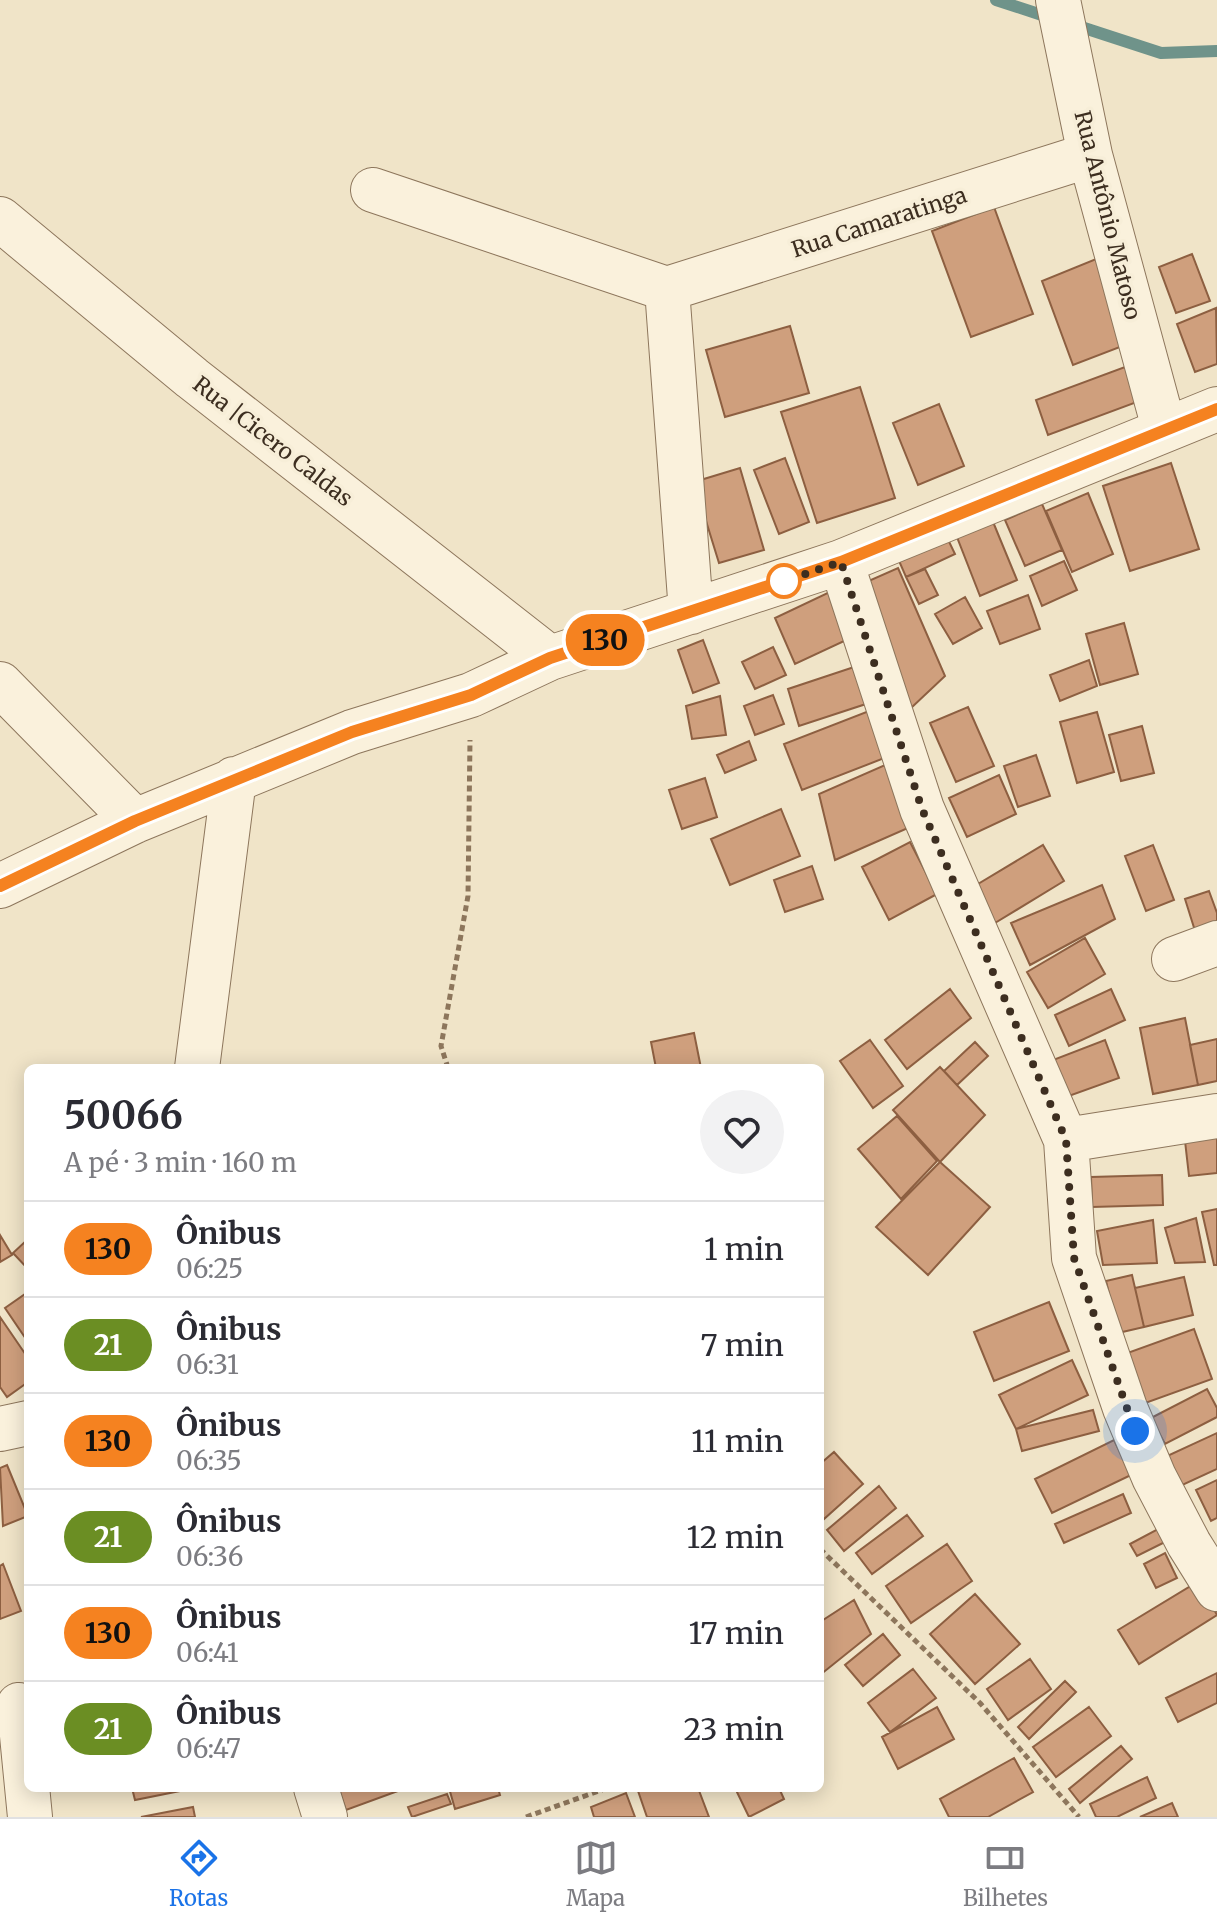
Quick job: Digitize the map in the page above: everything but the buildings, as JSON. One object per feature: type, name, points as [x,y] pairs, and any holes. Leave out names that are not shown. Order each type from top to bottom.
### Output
[{"type":"street","name":"Rua Antônio Matoso","points":[[1058,0],[1090,155],[1164,428]]},
{"type":"street","name":"Rua Camaratinga","points":[[667,289],[1090,155]]},
{"type":"street","points":[[373,190],[667,289],[691,612]]},
{"type":"street","name":"Rua |Cicero Caldas","points":[[0,219],[192,378],[550,658]]},
{"type":"street","points":[[0,886],[135,821],[352,732],[471,695],[550,658],[841,562],[1217,409]]},
{"type":"street","points":[[841,562],[922,809],[1066,1140],[1071,1244],[1095,1325],[1154,1477],[1217,1589]]},
{"type":"street","points":[[0,684],[135,821]]},
{"type":"street","points":[[198,1064],[234,779]]},
{"type":"street","points":[[1174,959],[1217,943]]},
{"type":"street","points":[[1066,1140],[1217,1116]]},
{"type":"street","points":[[0,1429],[24,1424]]},
{"type":"street","points":[[19,1705],[24,1756]]},
{"type":"street","points":[[28,1792],[30,1817]]},
{"type":"street","points":[[317,1792],[325,1817]]},
{"type":"path","points":[[447,1064],[441,1046],[468,896],[471,695]]},
{"type":"path","points":[[824,1553],[980,1703],[1079,1817]]},
{"type":"path","points":[[526,1817],[596,1792]]},
{"type":"waterway","points":[[996,0],[1054,19]]},
{"type":"waterway","points":[[1072,24],[1161,53],[1217,51]]},
{"type":"bus line","name":"130","points":[[0,886],[135,821],[352,732],[471,695],[550,658],[841,562],[1217,409]]},
{"type":"route","points":[[784,581],[781,582],[841,562],[922,809],[1066,1140],[1069,1229],[1074,1258],[1095,1325],[1135,1431]]}]
